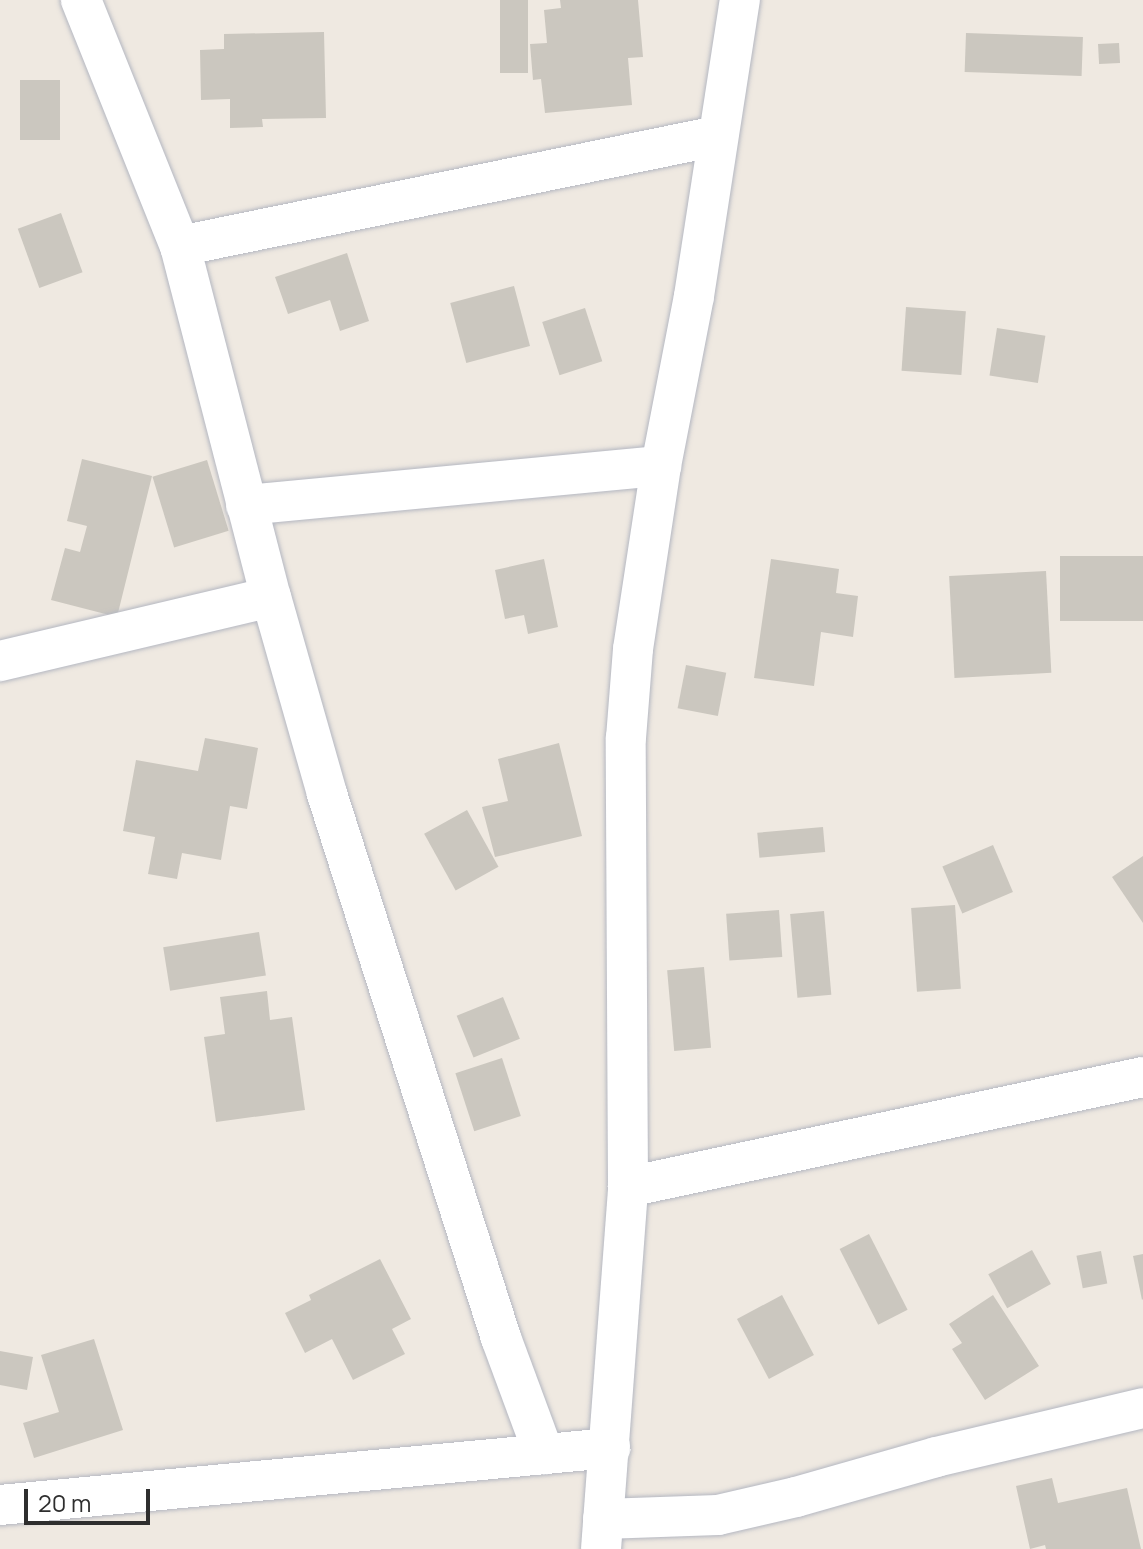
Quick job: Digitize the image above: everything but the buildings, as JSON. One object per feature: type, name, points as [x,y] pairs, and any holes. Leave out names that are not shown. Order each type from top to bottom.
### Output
[{"type":"street","points":[[81,0],[180,246],[246,505],[327,794],[501,1338],[544,1454]]},
{"type":"street","points":[[740,0],[694,296],[661,466],[633,649],[626,738],[628,1187],[602,1534],[718,1515],[796,1497],[936,1457],[1143,1408]]},
{"type":"street","points":[[180,246],[717,136]]},
{"type":"street","points":[[246,505],[661,466]]},
{"type":"street","points":[[0,661],[271,597]]},
{"type":"street","points":[[628,1187],[1143,1077]]},
{"type":"street","points":[[0,1505],[610,1448]]}]
